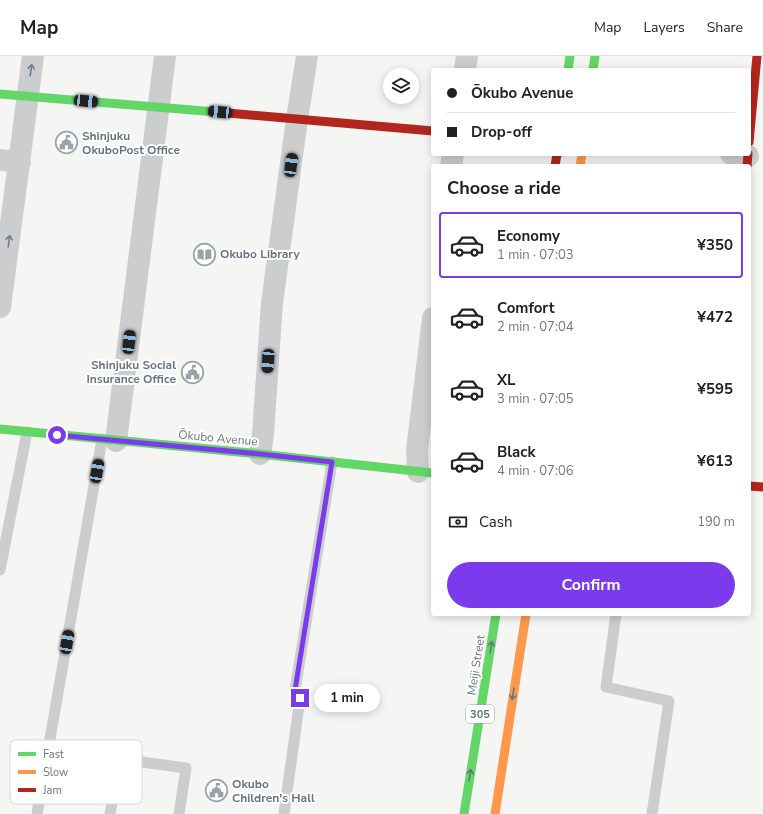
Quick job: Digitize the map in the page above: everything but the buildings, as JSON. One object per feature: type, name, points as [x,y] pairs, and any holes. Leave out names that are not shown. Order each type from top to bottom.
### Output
[{"type":"main road","points":[[568,68],[570,56]]},
{"type":"main road","points":[[593,68],[595,56]]},
{"type":"main road","points":[[751,105],[757,56]]},
{"type":"main road","points":[[0,94],[431,130]]},
{"type":"main road","name":"Ōkubo Avenue","points":[[0,429],[260,454],[425,472]]},
{"type":"main road","points":[[751,486],[763,487]]},
{"type":"main road","name":"Meiji Street","points":[[464,814],[496,616]]},
{"type":"main road","name":"305","points":[[495,814],[526,616]]},
{"type":"street","points":[[0,307],[10,161],[28,96],[33,56]]},
{"type":"street","points":[[109,440],[165,56]]},
{"type":"street","points":[[260,454],[263,434],[272,303],[307,56]]},
{"type":"street","points":[[465,68],[467,56]]},
{"type":"street","points":[[425,472],[417,450],[431,334]]},
{"type":"lane","points":[[0,570],[27,432]]},
{"type":"lane","points":[[51,740],[109,440]]},
{"type":"lane","points":[[284,814],[300,698],[295,690],[332,462]]},
{"type":"lane","points":[[616,616],[606,687],[669,701],[652,814]]},
{"type":"lane","points":[[142,762],[186,768],[179,814]]},
{"type":"lane","points":[[37,814],[39,804]]},
{"type":"lane","points":[[110,814],[112,804]]},
{"type":"traffic: fast","points":[[568,68],[570,56]]},
{"type":"traffic: fast","points":[[593,68],[595,56]]},
{"type":"traffic: fast","points":[[0,94],[216,112]]},
{"type":"traffic: fast","points":[[0,429],[260,454],[431,473]]},
{"type":"traffic: fast","points":[[464,814],[496,616]]},
{"type":"traffic: slow","points":[[580,164],[582,156]]},
{"type":"traffic: slow","points":[[495,814],[526,616]]},
{"type":"traffic: jam","points":[[751,120],[757,56]]},
{"type":"traffic: jam","points":[[216,112],[431,131]]},
{"type":"traffic: jam","points":[[555,164],[557,156]]},
{"type":"traffic: jam","points":[[747,164],[748,156]]},
{"type":"traffic: jam","points":[[751,486],[763,487]]},
{"type":"place","name":"Shinjuku OkuboPost Office","points":[[67,143]]},
{"type":"place","name":"Okubo Library","points":[[205,254]]},
{"type":"place","name":"Shinjuku Social Insurance Office","points":[[192,372]]},
{"type":"place","name":"Okubo Children's Hall","points":[[216,791]]},
{"type":"route","points":[[57,435],[332,462],[295,690],[300,698]]}]
